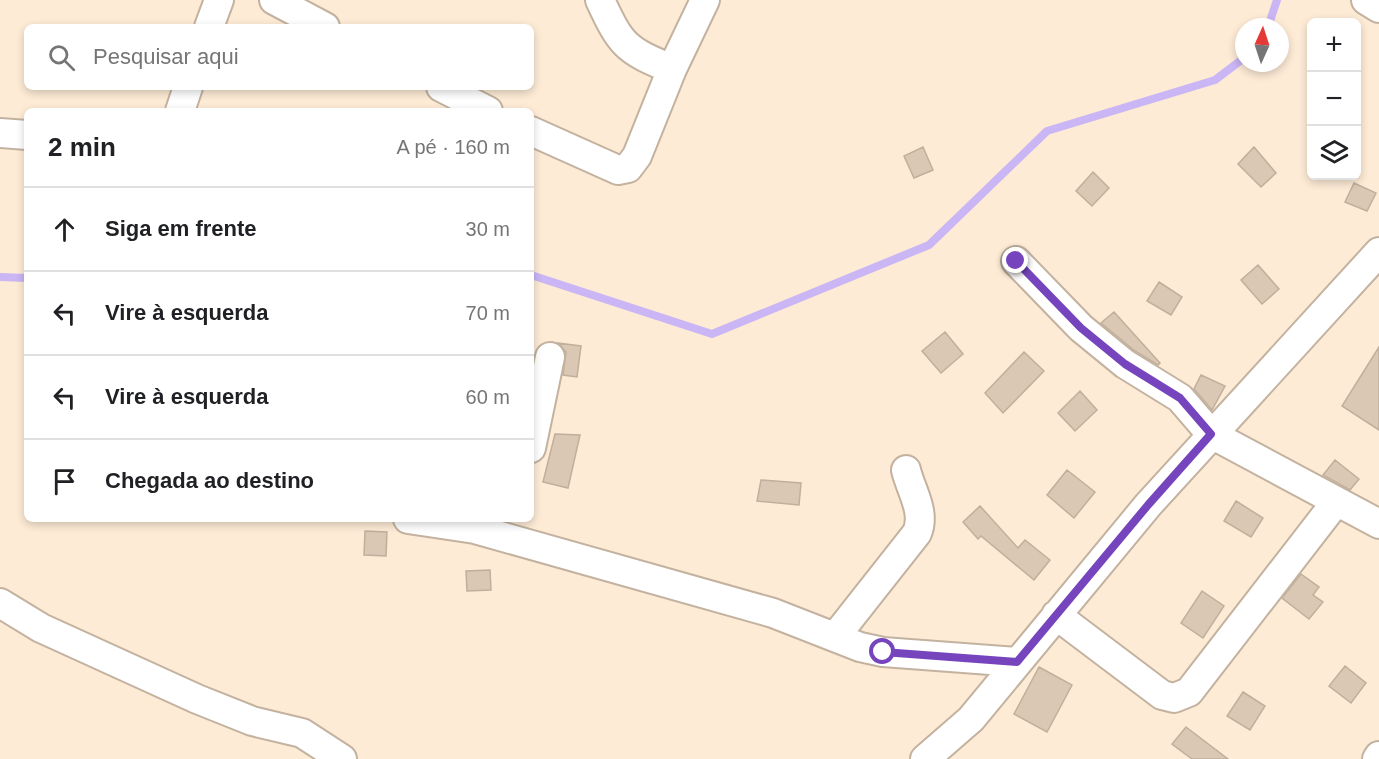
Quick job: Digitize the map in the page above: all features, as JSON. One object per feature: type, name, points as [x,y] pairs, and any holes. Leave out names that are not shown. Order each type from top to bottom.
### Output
[{"type":"street","points":[[211,24],[219,0]]},
{"type":"street","points":[[274,0],[319,24]]},
{"type":"street","points":[[600,0],[616,34],[627,46],[644,57],[672,69]]},
{"type":"street","points":[[534,132],[618,170],[628,168],[638,156],[672,69],[705,0]]},
{"type":"street","points":[[1366,0],[1379,8]]},
{"type":"street","points":[[181,108],[187,90]]},
{"type":"street","points":[[447,90],[482,108]]},
{"type":"street","points":[[0,133],[24,135]]},
{"type":"street","points":[[926,759],[971,719],[1056,615],[1211,434],[1379,252]]},
{"type":"street","points":[[1016,261],[1081,328],[1125,364],[1180,398],[1211,434],[1379,524]]},
{"type":"street","points":[[534,434],[550,357]]},
{"type":"street","points":[[835,637],[917,533],[921,524],[921,514],[906,470]]},
{"type":"street","points":[[1056,615],[1162,695],[1174,698],[1189,692],[1336,502]]},
{"type":"street","points":[[428,522],[475,529],[516,530],[772,613],[883,652],[1017,662]]},
{"type":"street","points":[[0,603],[41,628],[197,699],[252,721],[302,733],[342,759]]},
{"type":"building","points":[[923,147],[933,170],[914,178],[904,156]]},
{"type":"building","points":[[1254,147],[1276,173],[1261,187],[1238,164]]},
{"type":"building","points":[[1093,172],[1109,188],[1092,206],[1076,191]]},
{"type":"building","points":[[1354,183],[1376,193],[1367,211],[1345,202]]},
{"type":"building","points":[[1258,265],[1279,289],[1262,304],[1241,280]]},
{"type":"building","points":[[1159,282],[1182,297],[1171,315],[1147,301]]},
{"type":"building","points":[[1114,312],[1160,363],[1158,365],[1135,351],[1101,323]]},
{"type":"building","points":[[945,332],[963,354],[941,373],[922,351]]},
{"type":"building","points":[[558,343],[581,346],[577,377],[563,375],[566,352]]},
{"type":"building","points":[[1379,347],[1379,430],[1342,406]]},
{"type":"building","points":[[1024,352],[1044,371],[1003,413],[985,393]]},
{"type":"building","points":[[1201,375],[1225,386],[1212,410],[1194,389]]},
{"type":"building","points":[[1080,391],[1097,410],[1075,431],[1058,413]]},
{"type":"building","points":[[555,434],[580,435],[568,488],[543,482]]},
{"type":"building","points":[[1335,460],[1359,479],[1350,490],[1323,475]]},
{"type":"building","points":[[1067,470],[1095,492],[1074,518],[1047,495]]},
{"type":"building","points":[[761,480],[801,483],[799,505],[757,501]]},
{"type":"building","points":[[1236,501],[1263,518],[1251,537],[1224,521]]},
{"type":"building","points":[[980,506],[1018,548],[1025,540],[1050,560],[1034,580],[981,536],[978,539],[963,522]]},
{"type":"building","points":[[365,531],[387,532],[386,556],[364,555]]},
{"type":"building","points":[[490,570],[491,590],[467,591],[466,571]]},
{"type":"building","points":[[1301,574],[1319,587],[1313,595],[1323,602],[1309,619],[1282,598]]},
{"type":"building","points":[[1202,591],[1224,606],[1203,638],[1181,623]]},
{"type":"building","points":[[1345,666],[1366,683],[1351,703],[1329,686]]},
{"type":"building","points":[[1039,667],[1072,685],[1047,732],[1014,714]]},
{"type":"building","points":[[1243,692],[1265,706],[1250,730],[1227,716]]},
{"type":"building","points":[[1186,727],[1228,759],[1192,759],[1172,744]]},
{"type":"waterway","points":[[1271,18],[1277,0]]},
{"type":"waterway","points":[[534,276],[712,334],[929,245],[1047,131],[1215,80],[1235,65]]},
{"type":"waterway","points":[[0,277],[24,278]]},
{"type":"route","points":[[883,652],[1017,662],[1148,505],[1211,434],[1180,398],[1125,364],[1081,328],[1016,261]]}]
